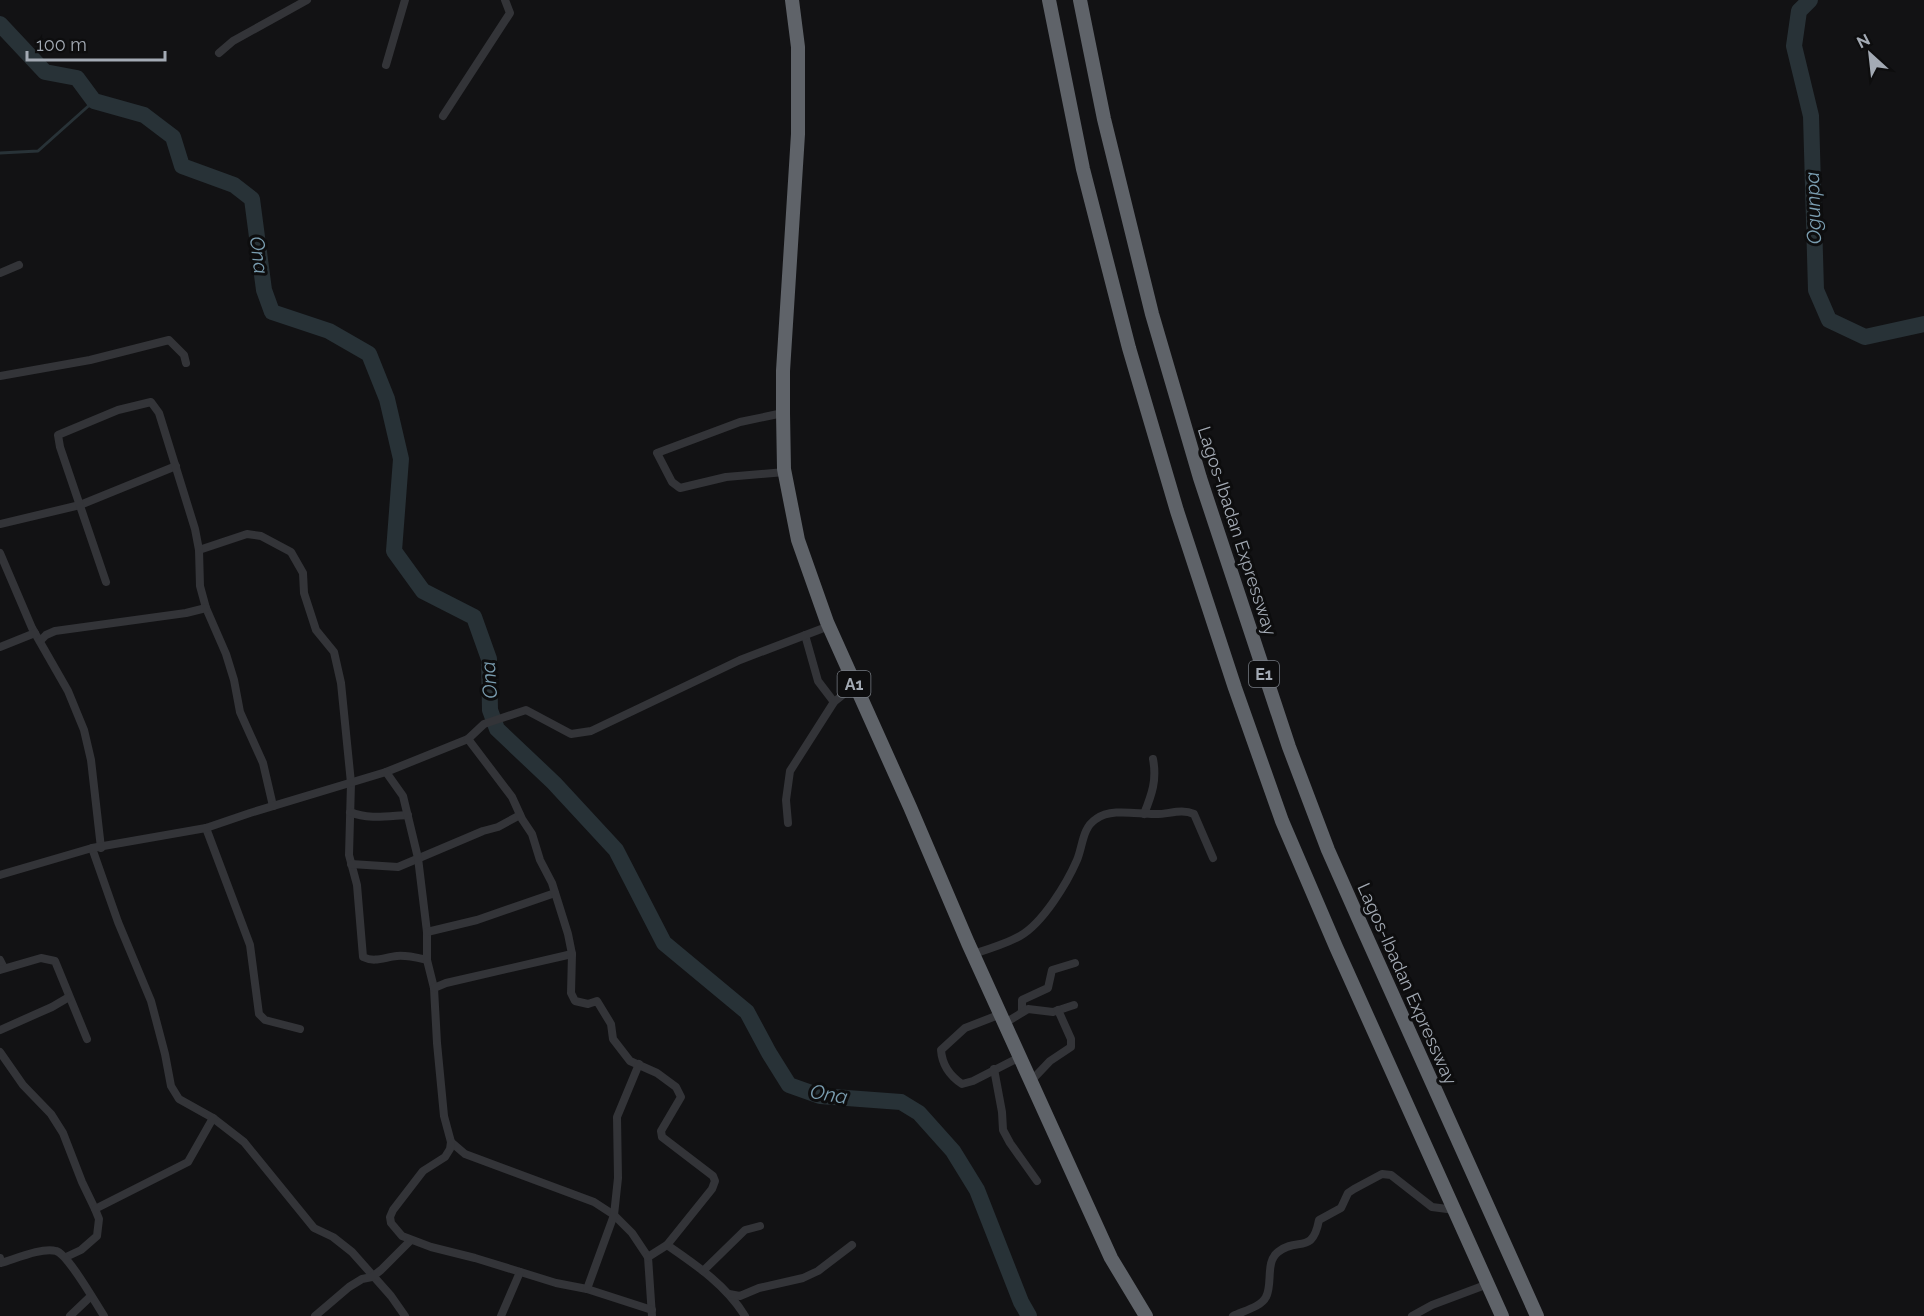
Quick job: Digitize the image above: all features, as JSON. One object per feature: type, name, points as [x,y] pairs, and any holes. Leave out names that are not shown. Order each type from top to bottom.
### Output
[{"type":"highway","name":"A1","points":[[792,0],[798,59],[798,134],[783,371],[783,413],[785,472],[798,540],[829,626],[973,954],[1111,1258],[1146,1316]]},
{"type":"highway","name":"E1","points":[[1049,0],[1083,169],[1129,348],[1177,511],[1235,688],[1282,821],[1344,967],[1502,1316]]},
{"type":"highway","name":"Lagos-Ibadan Expressway","points":[[1080,0],[1107,130],[1152,314],[1207,500],[1289,747],[1328,850],[1537,1316]]},
{"type":"street","points":[[219,53],[233,41],[308,0]]},
{"type":"street","points":[[386,65],[405,0]]},
{"type":"street","points":[[443,116],[510,13],[505,0]]},
{"type":"street","points":[[0,273],[19,265]]},
{"type":"street","points":[[0,376],[90,360],[169,340],[184,355],[186,363]]},
{"type":"street","points":[[106,582],[60,447],[58,435],[118,410],[151,402],[159,413],[199,550],[200,586],[206,608],[226,654],[240,712],[263,763],[273,806]]},
{"type":"street","points":[[783,413],[741,422],[657,453],[672,482],[680,488],[726,477],[785,472]]},
{"type":"street","points":[[0,524],[80,505],[176,466]]},
{"type":"street","points":[[199,550],[247,534],[261,536],[291,552],[303,573],[304,593],[316,630],[334,652],[345,712],[351,783],[349,855],[357,885],[363,957],[369,960],[399,955],[427,960]]},
{"type":"street","points":[[0,553],[38,637],[68,691],[84,730],[91,760],[101,848]]},
{"type":"street","points":[[0,647],[55,631],[186,614],[206,608]]},
{"type":"street","points":[[0,875],[92,848],[206,828],[351,783],[386,772],[468,739],[484,724],[526,710],[571,734],[591,731],[740,660],[829,626]]},
{"type":"street","points":[[805,635],[818,681],[834,702]]},
{"type":"street","points":[[788,823],[786,800],[790,771],[834,702],[855,685]]},
{"type":"street","points":[[468,739],[512,797],[532,834],[568,934],[572,954],[571,993],[575,1001],[588,1004],[597,1001],[611,1024],[613,1039],[630,1060],[657,1073],[679,1091],[681,1096],[661,1131],[662,1137],[713,1176],[715,1181],[712,1189],[667,1245],[648,1257]]},
{"type":"street","points":[[1144,814],[1154,788],[1153,759]]},
{"type":"street","points":[[386,772],[403,795],[418,858],[427,932],[427,960],[434,988],[444,1116],[451,1142],[450,1149],[445,1156],[423,1171],[393,1210],[390,1217],[391,1223],[402,1236],[410,1240],[556,1283],[587,1289],[652,1313],[648,1257],[632,1233],[614,1215],[594,1202],[465,1154],[451,1142]]},
{"type":"street","points":[[973,954],[1022,935],[1040,918],[1059,893],[1078,858],[1085,831],[1094,820],[1106,813],[1156,815],[1187,811],[1194,814],[1213,858]]},
{"type":"street","points":[[350,812],[360,816],[408,815]]},
{"type":"street","points":[[351,864],[398,867],[498,827],[520,815]]},
{"type":"street","points":[[206,828],[250,945],[259,1014],[265,1020],[300,1029]]},
{"type":"street","points":[[92,848],[118,922],[151,1001],[171,1086],[179,1099],[213,1118],[244,1142],[314,1228],[333,1237],[352,1252],[391,1296],[405,1316]]},
{"type":"street","points":[[427,932],[477,920],[555,893]]},
{"type":"street","points":[[434,988],[446,983],[572,954]]},
{"type":"street","points":[[0,960],[2,969],[41,958],[55,961],[87,1039]]},
{"type":"street","points":[[1022,1012],[1022,1000],[1048,988],[1052,970],[1075,963]]},
{"type":"street","points":[[0,1030],[69,997]]},
{"type":"street","points":[[1020,1057],[973,1081],[962,1084],[955,1080],[942,1060],[942,1050],[965,1028],[1028,1009],[1053,1012],[1074,1005]]},
{"type":"street","points":[[1031,1081],[1050,1061],[1071,1047],[1071,1039],[1058,1010]]},
{"type":"street","points":[[0,1052],[23,1085],[51,1114],[57,1124],[99,1219],[97,1236],[81,1250],[66,1257]]},
{"type":"street","points":[[587,1289],[614,1215],[618,1178],[616,1117],[639,1064]]},
{"type":"street","points":[[994,1069],[1003,1130],[1037,1181]]},
{"type":"street","points":[[95,1209],[188,1162],[213,1118]]},
{"type":"street","points":[[1233,1316],[1260,1303],[1266,1296],[1271,1262],[1276,1252],[1309,1241],[1316,1234],[1318,1220],[1341,1208],[1347,1193],[1382,1174],[1392,1175],[1432,1207],[1455,1210]]},
{"type":"street","points":[[704,1270],[745,1230],[760,1226]]},
{"type":"street","points":[[315,1316],[349,1287],[362,1279],[372,1277],[410,1240]]},
{"type":"street","points":[[667,1245],[704,1270],[729,1294],[745,1316]]},
{"type":"street","points":[[729,1294],[740,1296],[759,1288],[803,1278],[818,1271],[852,1245]]},
{"type":"street","points":[[0,1258],[0,1264],[36,1252],[56,1251],[66,1257],[104,1316]]},
{"type":"street","points":[[501,1316],[520,1272]]},
{"type":"street","points":[[1412,1316],[1432,1305],[1488,1284]]},
{"type":"street","points":[[70,1316],[91,1296]]},
{"type":"waterway","name":"Ogunpa","points":[[1810,0],[1799,11],[1794,46],[1811,116],[1816,290],[1829,320],[1865,337],[1924,324]]},
{"type":"waterway","name":"Ona","points":[[0,24],[45,72],[77,78],[94,101],[144,115],[173,137],[182,166],[234,185],[252,199],[264,290],[272,312],[329,331],[369,354],[387,399],[401,459],[394,551],[423,591],[474,617],[489,659],[490,710],[497,729],[554,783],[616,850],[664,943],[747,1012],[789,1085],[820,1096],[901,1102],[919,1113],[953,1151],[977,1190],[1021,1302],[1029,1316]]},
{"type":"waterway","points":[[0,153],[38,151],[94,101]]}]
